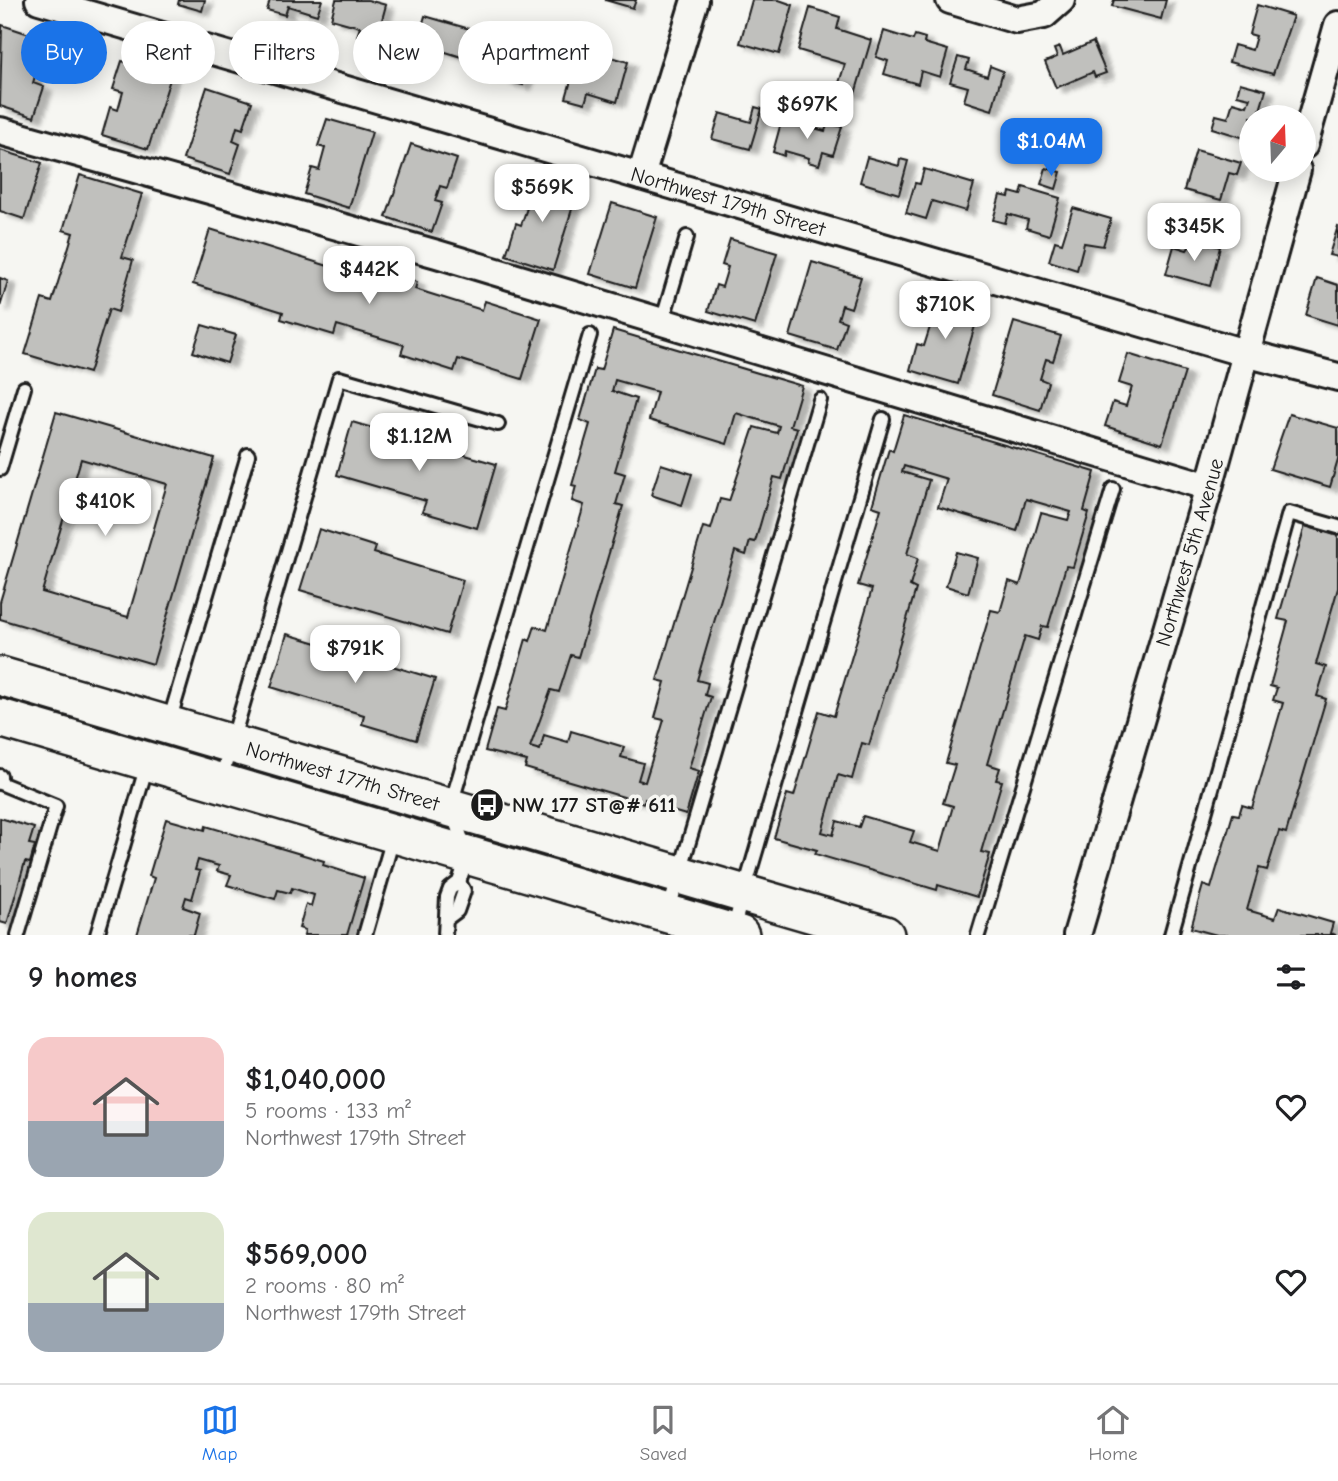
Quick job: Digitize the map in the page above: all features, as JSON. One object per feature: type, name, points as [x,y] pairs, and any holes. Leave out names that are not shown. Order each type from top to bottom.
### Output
[{"type":"street","name":"Northwest 179th Street","points":[[39,0],[1244,353],[1338,377]]},
{"type":"street","points":[[641,176],[695,0]]},
{"type":"street","points":[[950,0],[1017,20],[1053,7]]},
{"type":"street","points":[[1315,105],[1338,25]]},
{"type":"street","points":[[0,131],[437,254],[1209,487]]},
{"type":"street","name":"Northwest 5th Avenue","points":[[1077,935],[1209,487],[1294,182]]},
{"type":"street","name":"Northwest 177th Street","points":[[0,677],[885,935]]},
{"type":"street","name":"Northwest 177th Street","points":[[3,723],[148,761],[394,835],[463,869],[667,914],[736,934]]},
{"type":"street","points":[[148,761],[168,726]]},
{"type":"lane","points":[[662,322],[687,237]]},
{"type":"lane","points":[[445,935],[449,917],[444,908],[447,897],[463,869],[450,808],[590,335]]},
{"type":"lane","points":[[220,783],[339,378],[498,424]]},
{"type":"lane","points":[[0,470],[24,388]]},
{"type":"lane","points":[[667,914],[820,400]]},
{"type":"lane","points":[[736,934],[744,894],[883,419]]},
{"type":"lane","points":[[168,726],[248,455]]},
{"type":"lane","points":[[978,935],[1113,489]]},
{"type":"lane","points":[[1171,935],[1289,513],[1338,527]]},
{"type":"lane","points":[[97,935],[148,761]]},
{"type":"lane","points":[[0,776],[0,783],[56,806],[18,935]]},
{"type":"lane","points":[[365,935],[394,835]]},
{"type":"building","points":[[179,0],[205,0],[202,11],[178,4]]},
{"type":"building","points":[[270,0],[322,0],[317,15],[288,6],[285,15],[267,10]]},
{"type":"building","points":[[336,0],[368,0],[386,5],[382,21],[353,21],[353,25],[331,19]]},
{"type":"building","points":[[605,0],[636,0],[633,8]]},
{"type":"building","points":[[752,0],[779,0],[793,5],[779,54],[740,43]]},
{"type":"building","points":[[1114,0],[1166,0],[1161,19],[1112,6]]},
{"type":"building","points":[[1257,5],[1293,16],[1273,74],[1229,62],[1234,45],[1252,50],[1256,36],[1249,34]]},
{"type":"building","points":[[810,8],[840,17],[837,29],[871,40],[855,94],[837,89],[845,64],[798,50]]},
{"type":"building","points":[[425,16],[442,21],[424,21]]},
{"type":"building","points":[[444,22],[458,26],[458,56],[444,51]]},
{"type":"building","points":[[2,25],[21,31],[21,84],[44,87],[34,117],[0,106]]},
{"type":"building","points":[[884,31],[913,40],[915,35],[925,38],[924,43],[948,50],[940,77],[921,71],[918,84],[884,74],[888,61],[876,57]]},
{"type":"building","points":[[1093,42],[1106,73],[1095,77],[1093,72],[1056,88],[1045,62],[1057,57],[1054,49],[1060,47],[1063,55]]},
{"type":"building","points":[[613,57],[628,62],[617,102],[588,93],[585,103],[566,98],[570,84],[613,84]]},
{"type":"building","points":[[958,57],[969,60],[966,69],[987,76],[990,66],[1003,71],[992,110],[964,101],[968,87],[950,82]]},
{"type":"building","points":[[121,64],[121,84],[168,84],[148,149],[102,135],[110,107],[118,110],[123,92],[113,89]]},
{"type":"building","points":[[1240,83],[1266,90],[1262,105],[1247,105],[1250,98],[1237,95]]},
{"type":"building","points":[[207,87],[252,102],[243,129],[237,127],[233,141],[240,144],[230,174],[183,159]]},
{"type":"building","points":[[799,91],[807,95],[799,113],[790,109]]},
{"type":"building","points":[[1233,102],[1244,105],[1239,105],[1239,136],[1212,128],[1216,115],[1228,118]]},
{"type":"building","points":[[755,107],[762,109],[750,149],[712,139],[720,113],[751,122]]},
{"type":"building","points":[[327,119],[372,132],[349,208],[304,194],[312,168],[319,170],[325,148],[318,146]]},
{"type":"building","points":[[782,119],[825,131],[828,123],[842,127],[833,155],[823,152],[819,165],[808,162],[809,158],[785,151],[784,156],[773,152]]},
{"type":"building","points":[[411,144],[457,159],[447,188],[440,186],[435,201],[442,203],[432,232],[386,217]]},
{"type":"building","points":[[0,150],[42,163],[24,219],[0,211]]},
{"type":"building","points":[[1196,150],[1239,162],[1237,175],[1229,173],[1221,200],[1184,190]]},
{"type":"building","points":[[867,157],[899,166],[900,159],[908,161],[899,194],[860,182]]},
{"type":"building","points":[[1046,168],[1061,172],[1056,189],[1041,184]]},
{"type":"building","points":[[924,169],[974,184],[966,211],[932,201],[926,219],[906,213],[915,183],[920,184]]},
{"type":"building","points":[[80,175],[142,194],[122,257],[133,260],[118,312],[109,309],[89,373],[25,354],[42,299],[52,302],[73,233],[63,230]]},
{"type":"building","points":[[528,177],[577,193],[553,270],[506,255],[516,223],[521,225],[527,208],[519,206]]},
{"type":"building","points":[[1023,187],[1060,198],[1049,235],[1026,228],[1028,220],[1008,214],[1005,223],[993,220],[1000,195],[1009,197],[1010,192],[1021,195]]},
{"type":"building","points":[[612,203],[657,217],[635,288],[590,274]]},
{"type":"building","points":[[1073,208],[1111,219],[1103,246],[1084,243],[1077,270],[1049,261],[1055,241],[1062,243]]},
{"type":"building","points":[[1338,226],[1338,257],[1329,255]]},
{"type":"building","points":[[210,229],[360,276],[363,265],[417,282],[415,289],[482,310],[485,301],[541,319],[522,379],[458,359],[454,371],[401,354],[404,345],[337,325],[334,335],[281,319],[283,312],[193,284]]},
{"type":"building","points":[[730,239],[777,253],[755,325],[708,311],[716,285],[722,287],[728,267],[722,265]]},
{"type":"building","points":[[1194,240],[1220,247],[1210,286],[1166,274],[1174,246],[1187,250]]},
{"type":"building","points":[[812,262],[861,277],[851,308],[842,305],[838,319],[846,322],[837,350],[790,336]]},
{"type":"building","points":[[0,278],[8,281],[0,307]]},
{"type":"building","points":[[1317,278],[1338,285],[1338,325],[1306,315]]},
{"type":"building","points":[[930,297],[979,312],[958,384],[910,370],[917,344],[924,346],[930,327],[922,324]]},
{"type":"building","points":[[1014,322],[1061,336],[1053,361],[1046,359],[1040,379],[1048,382],[1040,410],[992,395]]},
{"type":"building","points":[[202,325],[236,335],[227,363],[193,352]]},
{"type":"building","points":[[613,330],[802,386],[790,426],[797,428],[782,479],[774,477],[755,542],[750,541],[746,555],[735,551],[697,680],[708,683],[705,695],[711,697],[689,768],[699,771],[686,815],[672,811],[673,807],[645,799],[644,803],[525,768],[527,761],[485,751],[497,709],[505,711],[526,639],[530,641],[535,626],[547,630],[584,505],[572,501],[576,486],[572,485],[590,424],[580,420],[595,369],[601,370]],"holes":[[[615,380],[657,392],[649,420],[727,444],[736,413],[779,426],[777,433],[754,427],[729,501],[720,499],[711,529],[703,527],[657,680],[665,682],[655,718],[664,720],[645,782],[638,780],[643,763],[621,757],[624,747],[571,731],[568,742],[544,735],[540,750],[530,747],[551,690],[559,692],[571,655],[578,657],[623,506],[616,504],[625,474],[615,471],[636,399],[612,391]]]},
{"type":"building","points":[[1128,354],[1185,372],[1162,444],[1105,426],[1113,402],[1126,406],[1132,387],[1119,383]]},
{"type":"building","points":[[56,412],[214,458],[153,664],[0,619],[0,602]],"holes":[[[81,459],[167,484],[128,617],[42,592]]]},
{"type":"building","points":[[1289,414],[1338,428],[1338,460],[1330,487],[1270,469]]},
{"type":"building","points":[[904,415],[1095,472],[1084,511],[1089,513],[1073,567],[1066,566],[1048,627],[1042,626],[1038,640],[1025,636],[987,764],[1000,768],[996,780],[1002,781],[981,852],[990,854],[977,897],[938,885],[937,890],[815,854],[817,850],[774,838],[787,794],[794,796],[819,711],[834,716],[872,589],[858,585],[881,509],[872,506],[889,449],[893,451]],"holes":[[[904,466],[947,479],[938,507],[1017,531],[1026,499],[1071,512],[1068,520],[1041,513],[1020,585],[1009,581],[1000,612],[991,610],[946,763],[955,765],[943,803],[953,806],[940,851],[910,842],[914,831],[863,816],[859,827],[837,821],[833,835],[822,832],[838,775],[852,779],[862,743],[869,745],[916,589],[910,586],[918,558],[907,554],[929,480],[902,472]]]},
{"type":"building","points":[[352,422],[496,464],[477,528],[422,512],[426,501],[337,475]]},
{"type":"building","points":[[661,464],[692,474],[682,505],[651,495]]},
{"type":"building","points":[[1305,526],[1338,536],[1338,588],[1316,664],[1326,667],[1317,696],[1326,699],[1286,833],[1279,831],[1267,870],[1259,868],[1247,910],[1275,918],[1279,907],[1333,923],[1330,933],[1336,935],[1217,935],[1191,928],[1203,885],[1211,888],[1233,814],[1239,815],[1242,805],[1252,808],[1283,703],[1273,700],[1277,688],[1270,686],[1288,621],[1278,619]]},
{"type":"building","points":[[319,529],[376,547],[374,553],[463,580],[447,634],[300,590]]},
{"type":"building","points":[[956,552],[978,558],[968,593],[946,586]]},
{"type":"building","points":[[287,634],[435,679],[416,740],[362,724],[364,715],[271,687]]},
{"type":"building","points":[[0,818],[34,828],[29,844],[35,845],[30,863],[25,862],[7,924],[0,922]]},
{"type":"building","points":[[166,819],[205,830],[206,826],[324,861],[323,865],[364,878],[347,935],[304,935],[305,930],[299,928],[306,904],[311,906],[314,895],[292,888],[290,893],[278,890],[275,899],[227,885],[231,875],[217,871],[219,866],[198,860],[195,870],[200,871],[192,899],[186,897],[183,907],[200,913],[194,935],[137,935],[154,878],[149,876]]},
{"type":"place","name":"NW 177 ST@# 611","points":[[487,805]]}]
